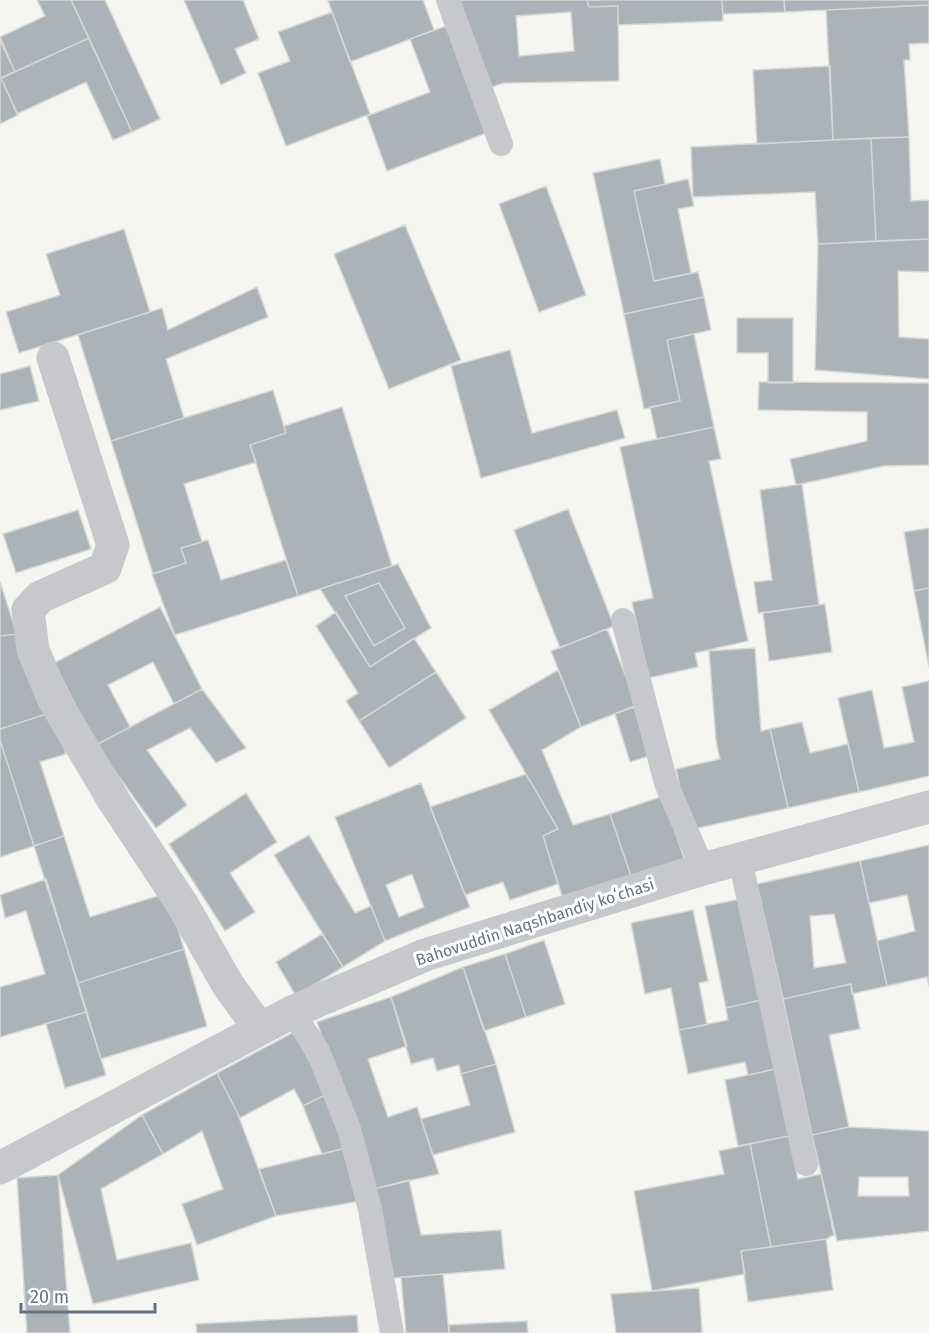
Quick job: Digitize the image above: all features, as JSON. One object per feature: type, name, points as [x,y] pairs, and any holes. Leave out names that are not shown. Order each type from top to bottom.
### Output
[{"type":"street","points":[[53,358],[113,545],[105,568],[40,597],[28,610],[33,650],[53,698],[114,801],[182,904],[228,985],[260,1029]]},
{"type":"street","name":"Bahovuddin Naqshbandiy koʻchasi","points":[[0,1168],[292,1012],[425,955],[703,869],[929,807]]},
{"type":"lane","points":[[448,0],[501,144]]},
{"type":"lane","points":[[623,620],[666,783],[703,869]]},
{"type":"lane","points":[[740,859],[806,1164]]},
{"type":"lane","points":[[292,1012],[318,1051],[349,1129],[369,1209],[392,1333]]},
{"type":"building","points":[[37,0],[71,0],[89,38],[15,72],[0,37],[45,16]]},
{"type":"building","points":[[71,0],[105,0],[160,119],[132,132]]},
{"type":"building","points":[[184,0],[243,0],[259,39],[235,49],[246,73],[221,85]]},
{"type":"building","points":[[423,0],[434,30],[350,62],[328,1]]},
{"type":"building","points":[[452,0],[587,0],[589,7],[618,6],[619,81],[504,83],[482,90]],"holes":[[[571,12],[574,51],[519,56],[516,16]]]},
{"type":"building","points":[[587,0],[722,0],[723,21],[618,25],[618,6],[589,7]]},
{"type":"building","points":[[722,0],[784,0],[785,12],[723,14]]},
{"type":"building","points":[[784,0],[929,0],[929,5],[785,12]]},
{"type":"building","points":[[929,5],[929,43],[909,44],[910,60],[904,60],[909,137],[833,140],[826,10]]},
{"type":"building","points":[[332,12],[370,114],[286,146],[258,73],[290,61],[278,32]]},
{"type":"building","points":[[449,25],[489,132],[387,171],[367,116],[430,92],[410,39]]},
{"type":"building","points":[[89,38],[132,132],[113,140],[86,82],[17,114],[1,78]]},
{"type":"building","points":[[0,40],[15,72],[0,79]]},
{"type":"building","points":[[830,66],[833,140],[757,144],[753,70]]},
{"type":"building","points":[[0,79],[18,115],[0,124]]},
{"type":"building","points":[[909,137],[911,201],[929,200],[929,239],[876,241],[871,138]]},
{"type":"building","points":[[871,138],[876,241],[818,244],[815,192],[693,197],[691,147]]},
{"type":"building","points":[[660,159],[665,184],[634,191],[654,281],[698,272],[704,297],[624,314],[593,173]]},
{"type":"building","points":[[688,179],[694,206],[678,209],[691,273],[654,281],[634,191]]},
{"type":"building","points":[[546,186],[586,295],[539,312],[499,204]]},
{"type":"building","points":[[405,225],[461,360],[389,389],[334,254]]},
{"type":"building","points":[[124,229],[150,312],[19,353],[6,312],[60,295],[46,254]]},
{"type":"building","points":[[929,239],[929,272],[898,271],[899,337],[929,339],[929,379],[815,370],[818,244]]},
{"type":"building","points":[[257,287],[268,317],[166,359],[184,418],[111,441],[78,335],[162,308],[168,330]]},
{"type":"building","points":[[704,297],[711,330],[667,340],[680,401],[644,409],[624,314]]},
{"type":"building","points":[[737,318],[793,318],[793,383],[768,383],[768,353],[737,353]]},
{"type":"building","points":[[694,334],[714,427],[657,439],[650,407],[680,401],[667,340]]},
{"type":"building","points":[[510,350],[532,433],[617,410],[625,438],[481,478],[451,366]]},
{"type":"building","points":[[30,366],[39,401],[0,410],[0,374]]},
{"type":"building","points":[[759,382],[929,383],[929,465],[884,466],[796,485],[790,459],[867,441],[867,412],[758,410]]},
{"type":"building","points":[[273,390],[286,433],[250,445],[256,462],[184,484],[202,542],[181,548],[186,563],[153,574],[111,441]]},
{"type":"building","points":[[342,407],[392,566],[298,596],[250,445],[286,433],[284,426]]},
{"type":"building","points":[[714,427],[721,459],[709,461],[748,641],[695,653],[698,667],[648,678],[632,602],[653,598],[620,447]]},
{"type":"building","points":[[802,484],[819,605],[758,613],[754,582],[772,580],[760,490]]},
{"type":"building","points":[[568,509],[614,626],[560,648],[514,530]]},
{"type":"building","points":[[78,510],[91,549],[16,573],[3,534]]},
{"type":"building","points":[[929,528],[929,588],[914,591],[904,532]]},
{"type":"building","points":[[208,540],[221,580],[286,560],[298,596],[175,635],[152,574],[186,563],[181,548]]},
{"type":"building","points":[[398,564],[431,628],[370,667],[320,589]],"holes":[[[379,583],[405,628],[374,646],[345,596]]]},
{"type":"building","points":[[0,582],[17,634],[0,636]]},
{"type":"building","points":[[379,583],[405,628],[374,646],[345,596]]},
{"type":"building","points":[[929,588],[929,667],[914,591]]},
{"type":"building","points":[[825,604],[832,652],[769,661],[763,613]]},
{"type":"building","points":[[160,607],[202,689],[174,704],[153,662],[108,685],[130,727],[96,745],[54,663]]},
{"type":"building","points":[[336,612],[370,667],[414,638],[436,672],[359,721],[346,701],[358,693],[316,626]]},
{"type":"building","points":[[607,629],[637,705],[581,727],[551,651]]},
{"type":"building","points":[[17,634],[53,712],[0,729],[0,636]]},
{"type":"building","points":[[755,648],[761,731],[770,729],[788,808],[689,830],[676,769],[720,759],[716,741],[709,651]]},
{"type":"building","points":[[558,670],[581,727],[542,750],[573,825],[610,814],[632,879],[564,902],[543,836],[558,829],[489,710]]},
{"type":"building","points":[[436,672],[466,718],[389,768],[359,721]]},
{"type":"building","points":[[929,681],[929,776],[859,792],[838,698],[872,690],[884,748],[914,742],[902,687]]},
{"type":"building","points":[[202,689],[246,748],[216,763],[190,728],[147,750],[187,805],[156,828],[96,745]]},
{"type":"building","points":[[634,707],[649,756],[630,762],[615,714]]},
{"type":"building","points":[[53,712],[66,754],[40,762],[64,836],[34,846],[0,740],[0,729]]},
{"type":"building","points":[[802,722],[810,753],[848,744],[859,792],[788,808],[770,729]]},
{"type":"building","points":[[0,740],[34,846],[0,857]]},
{"type":"building","points":[[526,774],[558,829],[543,836],[558,884],[510,900],[503,882],[465,895],[430,807]]},
{"type":"building","points":[[421,783],[470,907],[385,941],[335,817]],"holes":[[[412,874],[424,907],[399,917],[386,885]]]},
{"type":"building","points":[[246,793],[277,842],[230,873],[255,912],[225,931],[169,844]]},
{"type":"building","points":[[663,796],[685,861],[632,879],[610,814]]},
{"type":"building","points":[[309,835],[355,913],[371,906],[385,941],[343,967],[274,855]]},
{"type":"building","points":[[64,836],[90,917],[167,893],[184,949],[78,983],[34,846]]},
{"type":"building","points":[[929,845],[929,986],[927,977],[887,986],[877,941],[915,931],[907,895],[869,903],[860,861]]},
{"type":"building","points":[[860,861],[887,986],[852,994],[851,984],[783,999],[757,884]],"holes":[[[834,914],[846,963],[814,968],[810,916]]]},
{"type":"building","points":[[46,879],[86,1012],[0,1037],[0,987],[45,974],[26,911],[5,918],[0,895]]},
{"type":"building","points":[[741,899],[761,1000],[726,1008],[705,906]]},
{"type":"building","points":[[693,910],[708,981],[699,983],[707,1025],[679,1030],[671,988],[645,994],[631,923]]},
{"type":"building","points":[[322,934],[343,967],[296,996],[276,962]]},
{"type":"building","points":[[544,940],[565,1004],[526,1017],[505,954]]},
{"type":"building","points":[[184,949],[207,1026],[101,1059],[78,983]]},
{"type":"building","points":[[505,954],[526,1017],[484,1031],[463,967]]},
{"type":"building","points":[[463,967],[496,1064],[461,1074],[459,1065],[437,1071],[433,1058],[411,1064],[391,997]]},
{"type":"building","points":[[851,984],[860,1029],[829,1035],[849,1127],[812,1135],[783,999]]},
{"type":"building","points":[[391,997],[407,1046],[368,1059],[388,1117],[417,1107],[439,1174],[373,1189],[317,1022]]},
{"type":"building","points":[[761,1000],[775,1069],[748,1075],[745,1062],[688,1074],[679,1030],[728,1020],[726,1008]]},
{"type":"building","points":[[86,1012],[106,1075],[65,1088],[46,1024]]},
{"type":"building","points":[[294,1032],[327,1094],[303,1106],[294,1089],[240,1118],[217,1073]]},
{"type":"building","points":[[496,1064],[515,1132],[433,1155],[421,1119],[470,1105],[461,1074]]},
{"type":"building","points":[[775,1069],[789,1136],[738,1146],[725,1080]]},
{"type":"building","points":[[217,1073],[237,1112],[276,1216],[197,1245],[182,1204],[223,1189],[202,1131],[163,1154],[142,1115]]},
{"type":"building","points":[[327,1094],[346,1148],[322,1154],[303,1106]]},
{"type":"building","points":[[142,1115],[163,1154],[101,1189],[117,1260],[191,1243],[199,1280],[93,1304],[58,1175]]},
{"type":"building","points":[[849,1127],[929,1131],[929,1231],[837,1241],[812,1135]],"holes":[[[859,1177],[908,1177],[909,1196],[858,1196]]]},
{"type":"building","points":[[789,1136],[798,1179],[821,1174],[834,1235],[826,1239],[771,1247],[750,1144]]},
{"type":"building","points":[[750,1144],[771,1247],[741,1251],[745,1274],[652,1291],[634,1191],[724,1174],[719,1151]]},
{"type":"building","points":[[346,1148],[366,1200],[276,1216],[259,1169]]},
{"type":"building","points":[[58,1175],[70,1333],[27,1333],[17,1178]]},
{"type":"building","points":[[409,1180],[421,1235],[501,1230],[505,1269],[394,1278],[373,1189]]},
{"type":"building","points":[[826,1239],[833,1290],[748,1302],[741,1251]]},
{"type":"building","points":[[443,1274],[449,1333],[406,1333],[401,1277]]},
{"type":"building","points":[[699,1288],[702,1333],[616,1333],[611,1294]]},
{"type":"building","points":[[357,1315],[358,1333],[197,1333],[196,1324]]},
{"type":"building","points":[[527,1321],[528,1333],[449,1333],[449,1325]]}]
